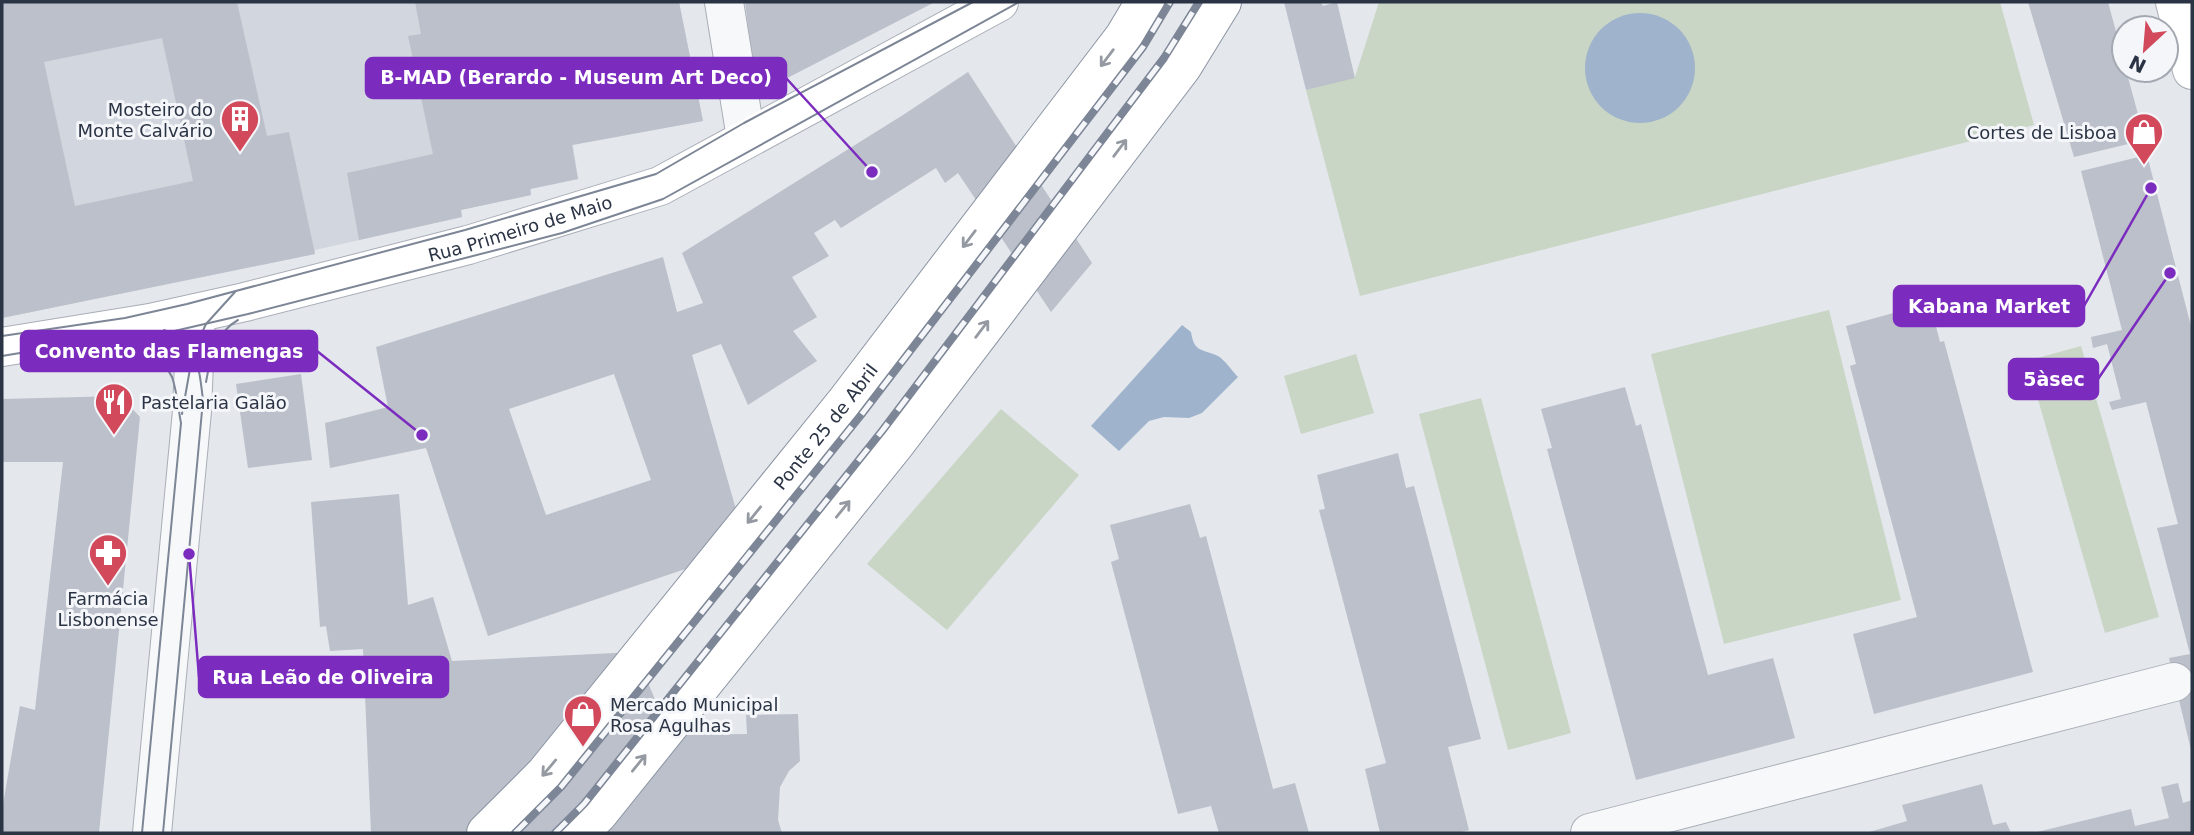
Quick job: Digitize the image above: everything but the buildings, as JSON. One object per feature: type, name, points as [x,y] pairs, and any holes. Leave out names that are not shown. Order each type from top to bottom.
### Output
[{"type":"main road","name":"Rua Primeiro de Maio","points":[[2,346],[150,323],[196,313],[468,245],[660,186],[999,2]]},
{"type":"main road","name":"Ponte 25 de Abril","points":[[486,833],[545,774],[845,403],[1124,37],[1145,2]]},
{"type":"main road","points":[[579,833],[598,814],[896,443],[1182,67],[1222,2]]},
{"type":"main road","points":[[2175,2],[2192,70]]},
{"type":"street","points":[[724,2],[746,138]]},
{"type":"street","points":[[152,833],[192,411],[196,313]]},
{"type":"street","points":[[1590,833],[2174,682]]},
{"type":"shaded area","points":[[2,2],[679,2],[703,121],[573,145],[578,179],[531,189],[531,195],[461,210],[462,217],[315,250],[315,254],[2,318]]},
{"type":"green space","points":[[1379,2],[2000,2],[2034,125],[1360,296],[1306,90],[1355,77]]},
{"type":"green space","points":[[1829,310],[1901,600],[1724,644],[1651,354]]},
{"type":"green space","points":[[2081,346],[2159,617],[2105,633],[2027,361]]},
{"type":"green space","points":[[1356,354],[1374,413],[1301,434],[1284,376]]},
{"type":"green space","points":[[1481,398],[1571,733],[1508,750],[1419,414]]},
{"type":"green space","points":[[1001,409],[1079,475],[947,630],[867,564]]},
{"type":"water","points":[[1640,13],[1661,17],[1679,29],[1691,47],[1695,68],[1691,89],[1679,107],[1661,119],[1640,123],[1619,119],[1601,107],[1589,89],[1585,68],[1589,47],[1601,29],[1619,17]]},
{"type":"water","points":[[1182,325],[1191,332],[1197,347],[1221,358],[1238,377],[1202,413],[1189,418],[1164,417],[1149,421],[1119,451],[1091,426]]},
{"type":"tram line","points":[[2,336],[125,318],[187,304],[465,230],[656,174],[744,123],[973,2]]},
{"type":"tram line","points":[[2,356],[98,340],[170,332],[248,314],[562,233],[663,199],[1019,2]]},
{"type":"tram line","points":[[182,414],[193,352],[206,324],[235,292]]},
{"type":"tram line","points":[[206,382],[219,339],[230,325],[238,320]]},
{"type":"tram line","points":[[163,833],[203,400],[195,358],[184,342],[164,330]]},
{"type":"tram line","points":[[115,343],[148,354],[168,370],[175,388],[181,423],[142,833]]},
{"type":"railway","points":[[515,833],[561,787],[861,415],[1143,47],[1170,2]]},
{"type":"railway","points":[[555,833],[584,804],[882,431],[1164,58],[1199,2]]},
{"type":"place","name":"Mosteiro do Monte Calvário","points":[[240,153]]},
{"type":"place","name":"Cortes de Lisboa","points":[[2144,166]]},
{"type":"place","name":"B-MAD (Berardo - Museum Art Deco)","points":[[872,172]]},
{"type":"place","name":"Kabana Market","points":[[2151,188]]},
{"type":"place","name":"5àsec","points":[[2170,273]]},
{"type":"place","name":"Convento das Flamengas","points":[[422,435]]},
{"type":"place","name":"Pastelaria Galão","points":[[114,436]]},
{"type":"place","name":"Rua Leão de Oliveira","points":[[189,554]]},
{"type":"place","name":"Farmácia Lisbonense","points":[[108,587]]},
{"type":"place","name":"Mercado Municipal Rosa Agulhas","points":[[583,748]]}]
